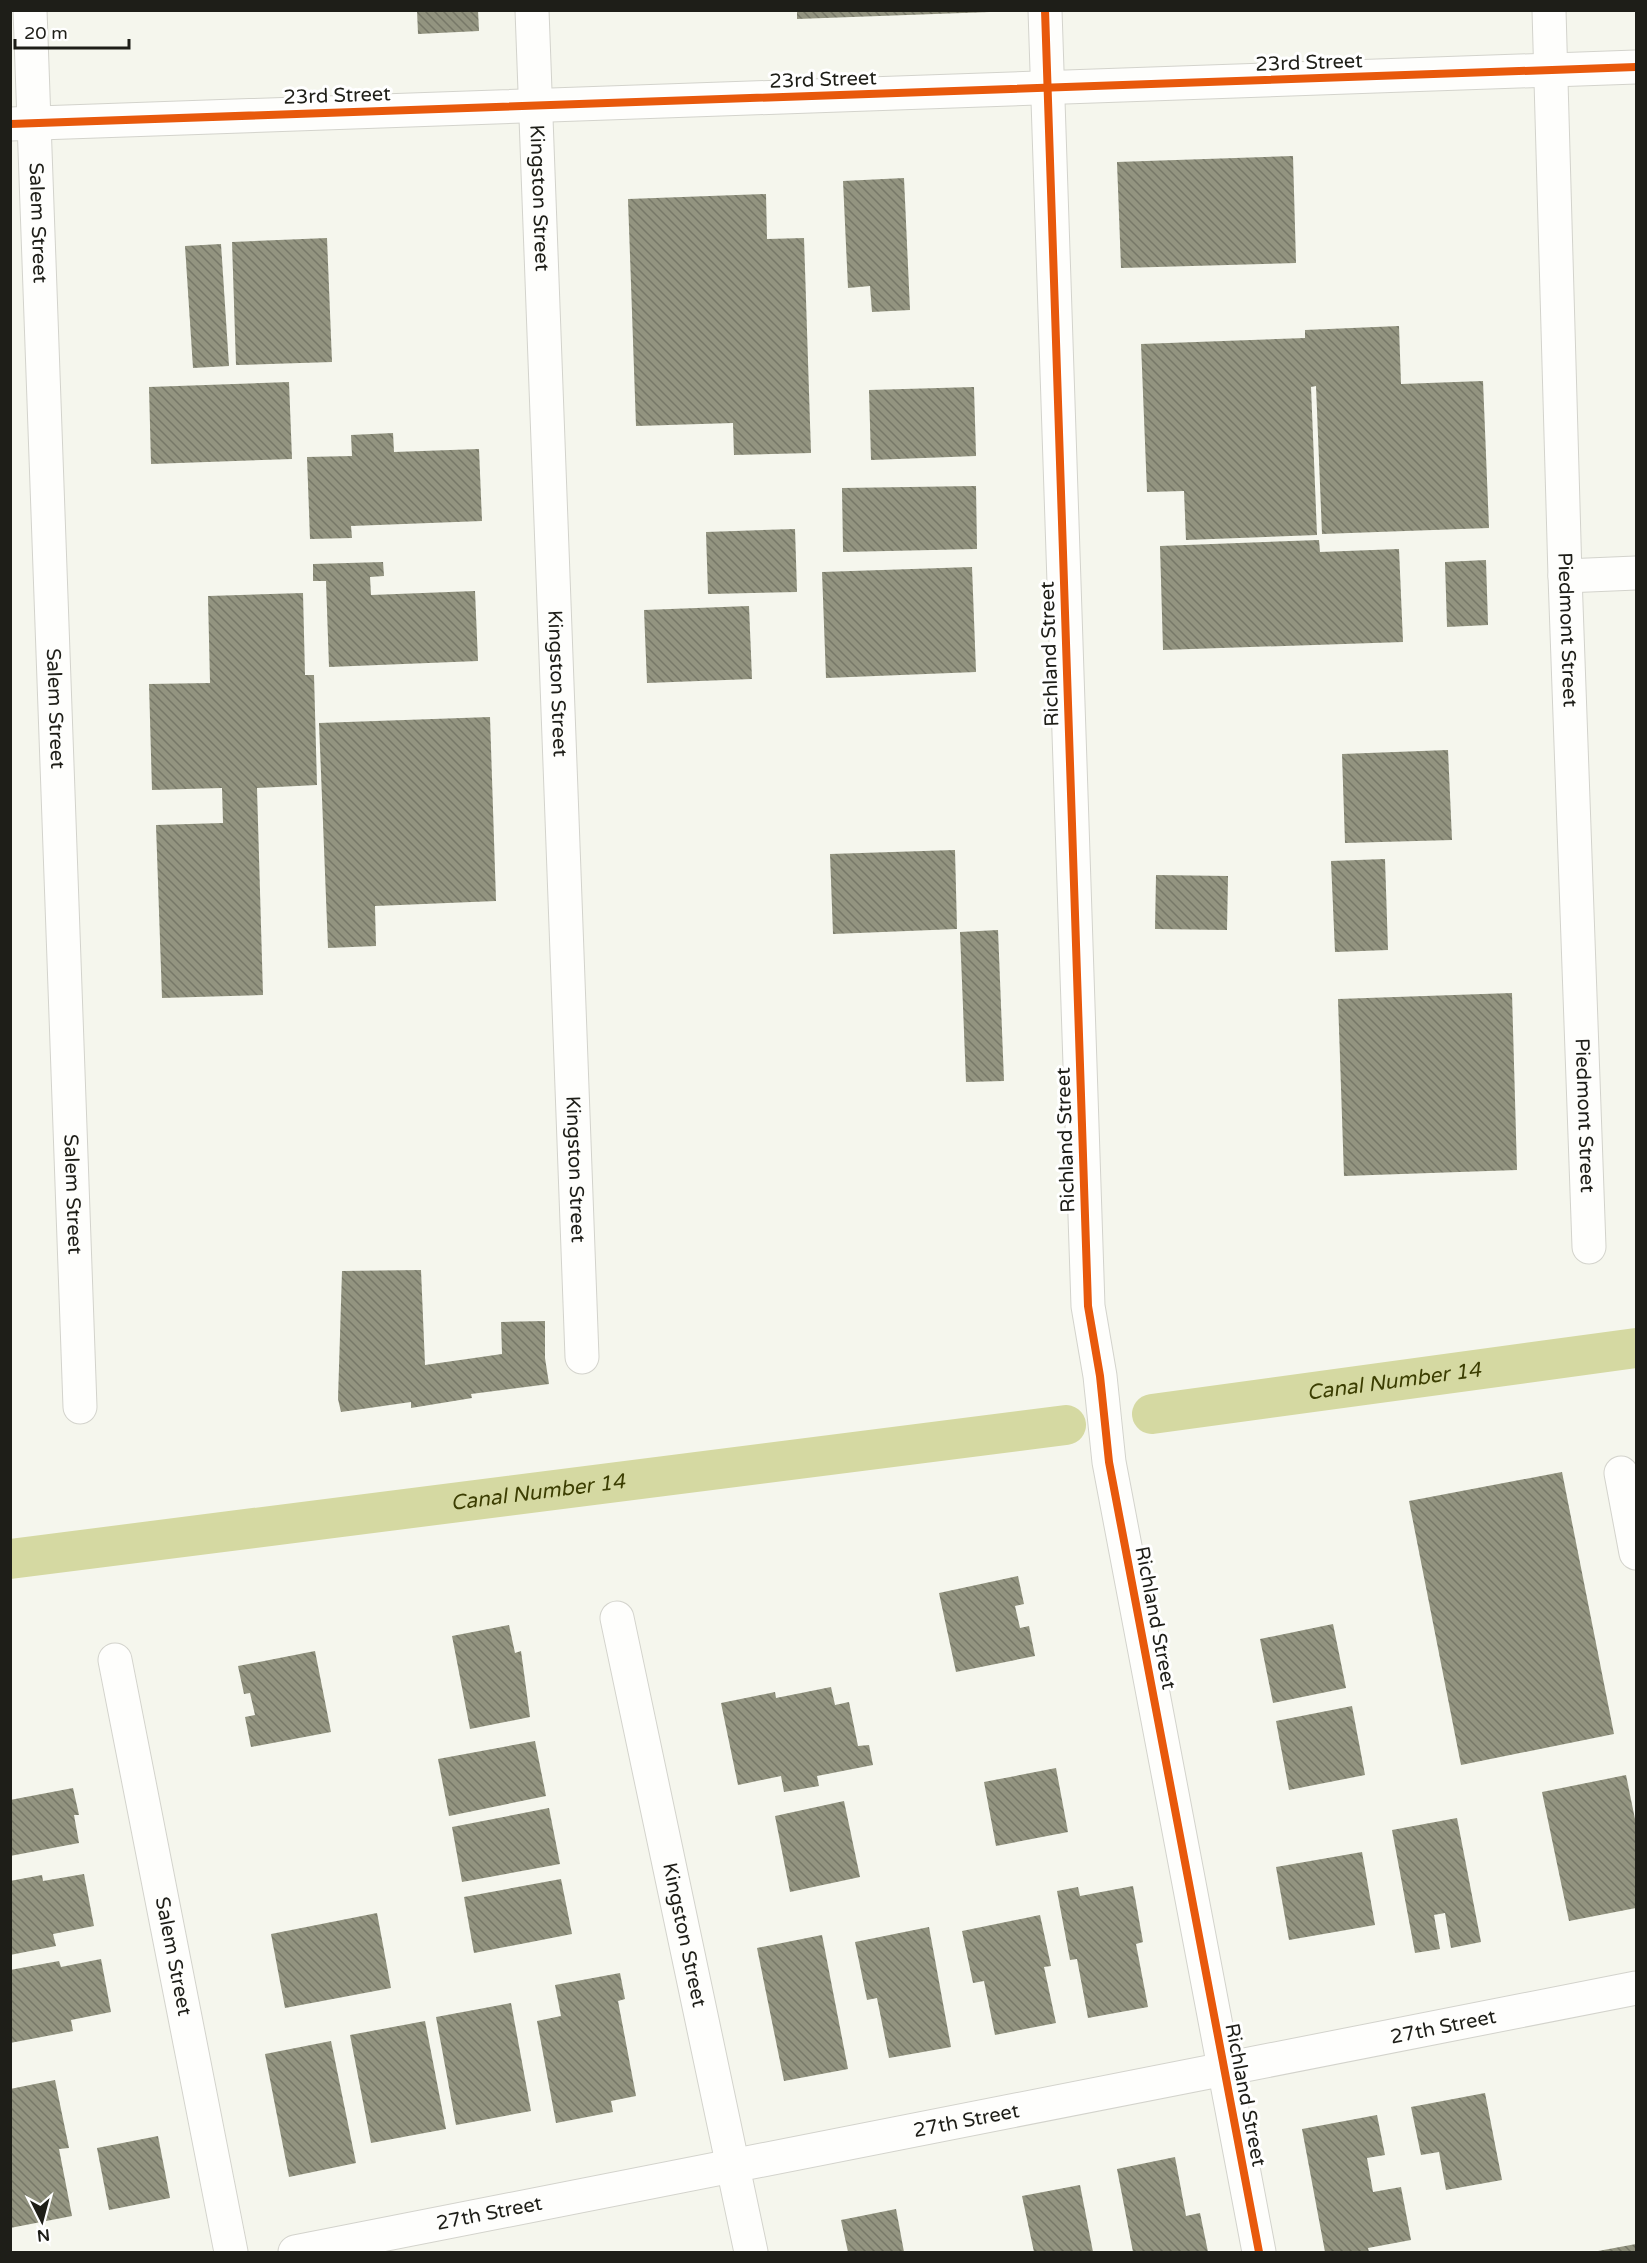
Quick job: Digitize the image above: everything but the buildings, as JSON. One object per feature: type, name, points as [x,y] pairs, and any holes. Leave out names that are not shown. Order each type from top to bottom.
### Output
[{"type":"street","name":"Salem Street","points":[[30,10],[22,124],[80,1407]]},
{"type":"street","name":"Kingston Street","points":[[532,10],[582,1357]]},
{"type":"street","name":"Richland Street","points":[[1045,10],[1088,1306],[1100,1376],[1109,1462],[1223,2073],[1259,2253]]},
{"type":"street","name":"Piedmont Street","points":[[1549,10],[1565,576],[1589,1247]]},
{"type":"street","name":"23rd Street","points":[[22,124],[1636,67]]},
{"type":"street","points":[[1565,576],[1636,573]]},
{"type":"street","points":[[1621,1473],[1636,1553]]},
{"type":"street","name":"Kingston Street","points":[[617,1618],[751,2253]]},
{"type":"street","name":"Salem Street","points":[[115,1660],[231,2253]]},
{"type":"street","name":"27th Street","points":[[295,2253],[734,2166],[1223,2073],[1636,1988]]},
{"type":"waterway","name":"Canal Number 14","points":[[1152,1414],[1636,1348]]},
{"type":"waterway","name":"Canal Number 14","points":[[10,1559],[1066,1425]]},
{"type":"cycle path","points":[[1045,10],[1088,1306],[1100,1376],[1109,1462],[1259,2252]]},
{"type":"cycle path","points":[[10,124],[1636,67]]}]
